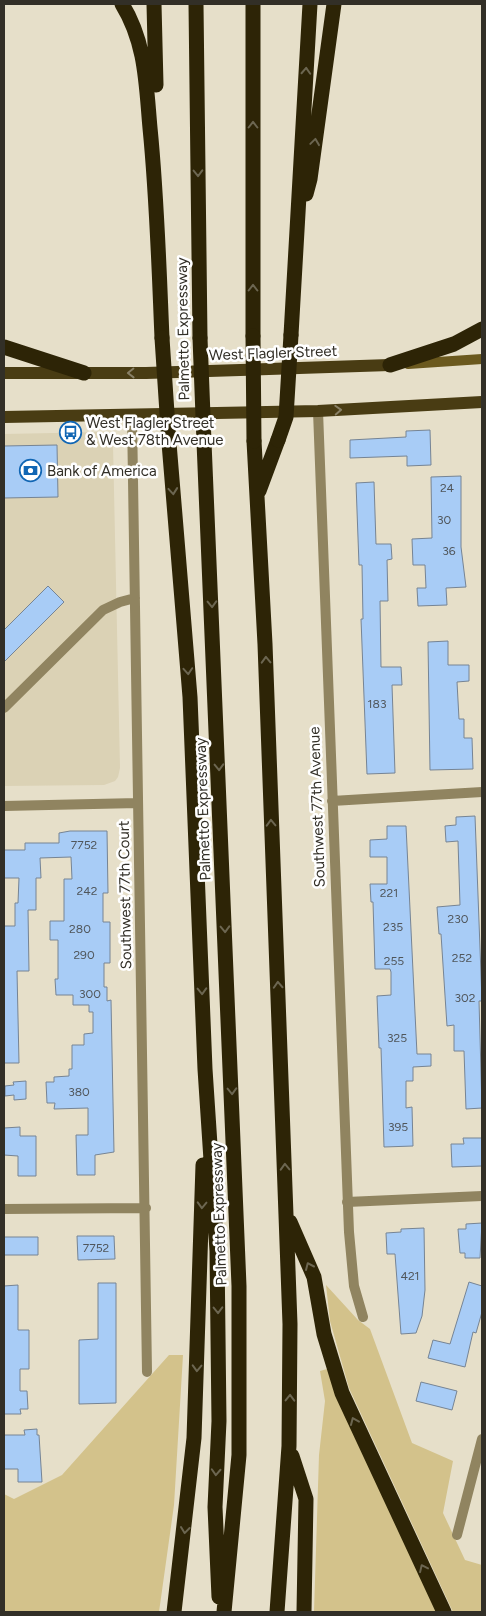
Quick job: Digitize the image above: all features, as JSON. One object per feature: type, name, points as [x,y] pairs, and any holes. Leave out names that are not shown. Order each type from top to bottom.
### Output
[{"type":"highway","points":[[122,4],[138,35],[143,54],[155,177]]},
{"type":"highway","points":[[154,4],[155,177],[162,338],[190,697],[206,1069],[217,1261],[219,1421],[215,1507],[219,1612]]},
{"type":"highway","name":"Palmetto Expressway","points":[[196,4],[200,338],[239,1304],[239,1455],[224,1612]]},
{"type":"highway","points":[[252,4],[254,441],[265,644],[290,1324],[289,1446],[283,1554],[277,1612]]},
{"type":"highway","points":[[257,497],[286,418],[310,4]]},
{"type":"highway","points":[[297,224],[310,179],[334,4]]},
{"type":"highway","points":[[390,365],[454,344],[482,330]]},
{"type":"highway","points":[[4,347],[84,373]]},
{"type":"highway","points":[[174,1612],[194,1438],[206,1069]]},
{"type":"highway","points":[[287,1215],[314,1277],[324,1334],[342,1393],[444,1612]]},
{"type":"highway","points":[[289,1446],[306,1499],[304,1612]]},
{"type":"main road","name":"West Flagler Street","points":[[4,373],[84,373],[390,365],[482,359]]},
{"type":"main road","points":[[4,417],[318,411],[482,402]]},
{"type":"street","name":"Southwest 77th Avenue","points":[[318,411],[347,1202],[354,1286],[363,1317]]},
{"type":"street","name":"Southwest 77th Court","points":[[132,416],[146,1208],[147,1372]]},
{"type":"street","points":[[4,708],[103,610],[120,602],[135,598]]},
{"type":"street","points":[[332,801],[482,792]]},
{"type":"street","points":[[4,806],[138,803]]},
{"type":"street","points":[[347,1202],[482,1196]]},
{"type":"street","points":[[4,1209],[146,1208]]},
{"type":"street","points":[[457,1535],[482,1443]]},
{"type":"shaded area","points":[[103,432],[111,438],[113,444],[120,768],[118,777],[115,781],[104,785],[4,786],[4,434]]},
{"type":"shaded area","points":[[326,1285],[358,1320],[370,1329],[412,1443],[453,1461],[443,1513],[465,1560],[482,1565],[482,1612],[453,1612],[349,1388],[330,1321]]},
{"type":"shaded area","points":[[169,1355],[183,1355],[174,1505],[159,1612],[4,1612],[4,1494],[14,1499],[62,1475]]},
{"type":"shaded area","points":[[327,1369],[437,1612],[314,1612],[319,1455],[325,1401],[320,1371]]},
{"type":"building","points":[[430,430],[431,465],[407,466],[407,456],[350,458],[350,440],[406,437],[406,431]]},
{"type":"building","name":"Bank of America","points":[[57,445],[58,497],[4,498],[4,446]]},
{"type":"building","points":[[461,476],[461,547],[466,587],[446,588],[447,605],[418,606],[417,588],[426,588],[425,565],[413,565],[412,539],[432,538],[431,477]]},
{"type":"building","points":[[374,482],[376,544],[391,544],[392,559],[387,560],[388,601],[380,601],[381,667],[401,667],[402,685],[392,685],[395,773],[367,774],[361,619],[363,619],[362,565],[359,565],[356,483]]},
{"type":"building","points":[[48,586],[64,602],[4,662],[4,630]]},
{"type":"building","points":[[448,641],[448,665],[469,665],[469,681],[457,682],[459,719],[464,719],[464,738],[472,738],[473,769],[430,770],[428,642]]},
{"type":"building","points":[[475,816],[482,1001],[479,1001],[482,1108],[466,1109],[464,1051],[454,1051],[454,1025],[447,1026],[441,934],[439,934],[437,907],[460,905],[458,841],[446,842],[445,826],[456,825],[456,817]]},
{"type":"building","points":[[387,826],[406,826],[417,1054],[431,1054],[431,1066],[413,1067],[413,1081],[406,1081],[406,1108],[412,1107],[413,1146],[384,1147],[381,1048],[379,1048],[377,996],[391,995],[391,972],[390,969],[375,969],[373,902],[371,902],[370,884],[387,884],[387,857],[370,857],[370,840],[387,839]]},
{"type":"building","points":[[70,831],[107,831],[108,893],[103,893],[103,922],[110,922],[110,963],[104,963],[104,987],[107,987],[107,1001],[111,1000],[114,1152],[95,1155],[95,1175],[77,1175],[76,1135],[88,1135],[88,1108],[54,1109],[55,1103],[47,1103],[46,1082],[54,1082],[54,1077],[69,1076],[69,1069],[72,1069],[72,1045],[84,1045],[84,1034],[93,1033],[93,1012],[89,1012],[89,1005],[73,1005],[73,995],[56,995],[55,979],[58,979],[58,940],[50,940],[50,921],[64,921],[64,879],[72,879],[71,857],[40,858],[41,878],[36,878],[36,910],[28,910],[29,971],[17,971],[19,1063],[4,1063],[4,926],[15,926],[15,903],[18,903],[19,878],[4,878],[4,850],[25,850],[25,843],[59,843],[59,833]]},
{"type":"building","points":[[26,1081],[26,1099],[14,1100],[14,1095],[5,1096],[5,1086],[14,1085],[13,1082]]},
{"type":"building","points":[[20,1127],[20,1136],[36,1136],[36,1176],[18,1176],[18,1156],[4,1155],[4,1128]]},
{"type":"building","points":[[463,1138],[482,1138],[482,1166],[452,1167],[451,1144],[464,1144]]},
{"type":"building","points":[[482,1223],[480,1258],[465,1258],[465,1253],[460,1253],[458,1229],[466,1229],[466,1224]]},
{"type":"building","points":[[424,1228],[425,1290],[422,1316],[416,1333],[401,1334],[395,1254],[387,1254],[386,1233],[401,1232],[401,1229]]},
{"type":"building","points":[[77,1236],[114,1236],[115,1259],[78,1260]]},
{"type":"building","points":[[4,1237],[38,1237],[38,1255],[4,1255]]},
{"type":"building","points":[[469,1282],[482,1286],[482,1312],[476,1333],[473,1332],[465,1367],[428,1358],[433,1340],[450,1344]]},
{"type":"building","points":[[98,1283],[116,1283],[116,1403],[79,1404],[79,1340],[98,1339]]},
{"type":"building","points":[[18,1285],[18,1330],[29,1330],[29,1369],[20,1369],[20,1391],[27,1391],[28,1409],[20,1409],[21,1414],[4,1414],[4,1286]]},
{"type":"building","points":[[421,1382],[457,1391],[452,1410],[416,1401]]},
{"type":"building","points":[[37,1429],[42,1482],[18,1482],[18,1469],[4,1469],[4,1435],[25,1435],[24,1430]]},
{"type":"place","name":"West Flagler Street & West 78th Avenue","points":[[70,432]]},
{"type":"place","name":"Bank of America","points":[[31,471]]}]
